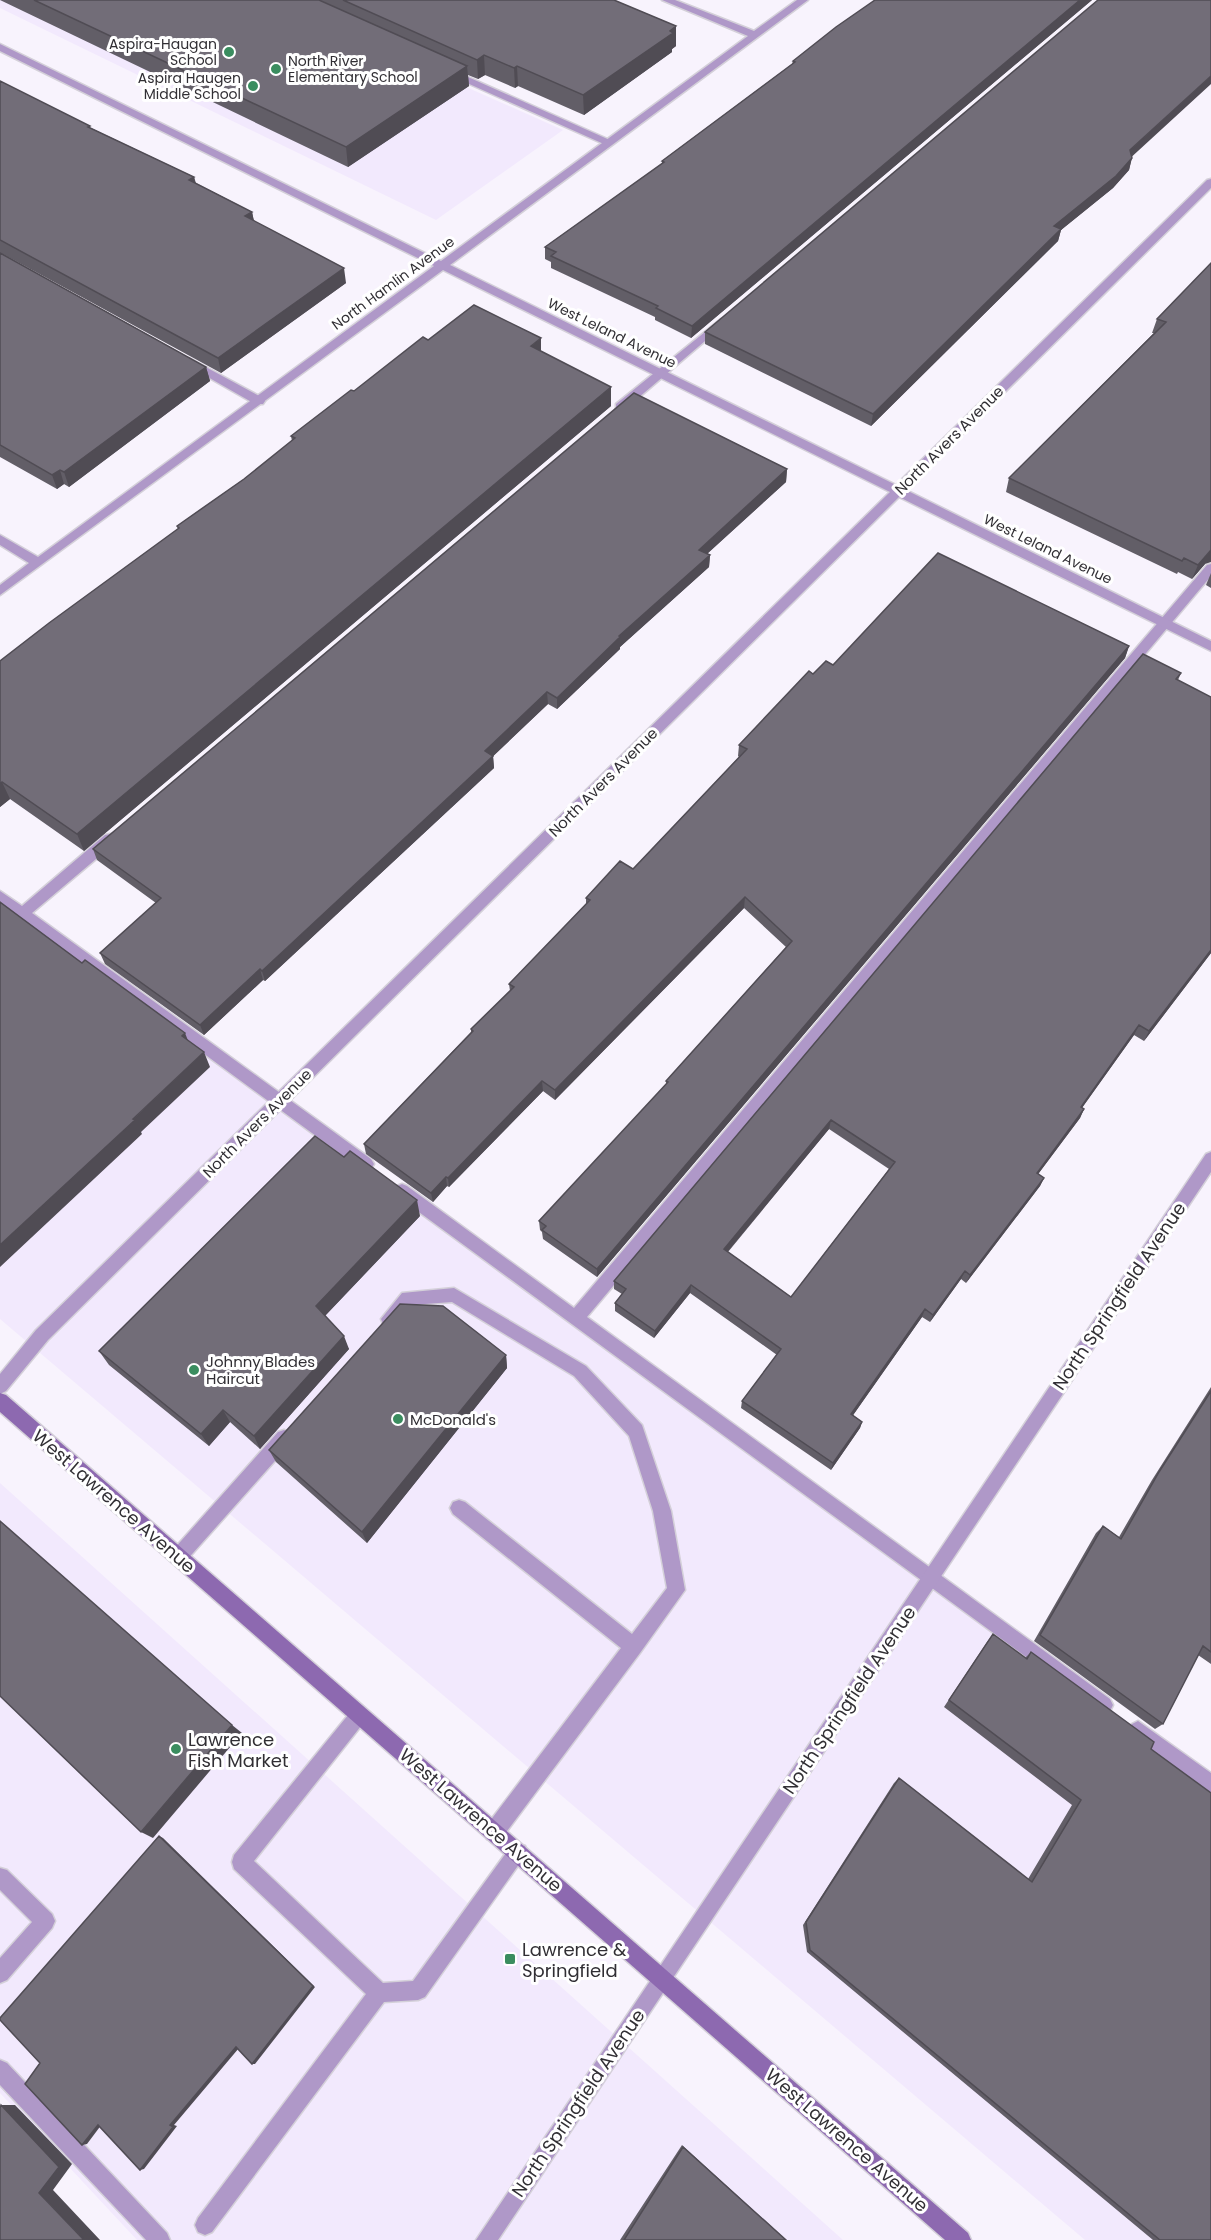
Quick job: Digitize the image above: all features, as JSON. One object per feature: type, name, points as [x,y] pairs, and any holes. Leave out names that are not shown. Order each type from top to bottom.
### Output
[{"type":"main road","name":"West Lawrence Avenue","points":[[0,1401],[961,2240]]},
{"type":"street","points":[[667,0],[755,35]]},
{"type":"street","name":"North Hamlin Avenue","points":[[0,591],[803,0]]},
{"type":"street","name":"West Leland Avenue","points":[[0,47],[1211,646]]},
{"type":"street","points":[[436,66],[609,143]]},
{"type":"street","name":"North Avers Avenue","points":[[0,1386],[42,1335],[1211,182]]},
{"type":"street","points":[[610,416],[735,310]]},
{"type":"street","points":[[183,359],[259,400]]},
{"type":"street","points":[[0,539],[38,563]]},
{"type":"street","points":[[576,1318],[1211,568]]},
{"type":"street","points":[[22,913],[122,829]]},
{"type":"street","points":[[0,897],[1211,1784]]},
{"type":"street","name":"North Springfield Avenue","points":[[486,2240],[1211,1159]]},
{"type":"street","points":[[376,1334],[408,1298],[454,1295],[580,1371],[636,1431],[662,1511],[676,1590],[494,1832]]},
{"type":"street","points":[[179,1556],[297,1423]]},
{"type":"street","points":[[459,1508],[634,1647]]},
{"type":"street","points":[[359,1715],[241,1862],[379,1993],[418,1990],[518,1853]]},
{"type":"street","points":[[0,1877],[45,1922],[0,1973]]},
{"type":"street","points":[[205,2225],[379,1993]]},
{"type":"street","points":[[0,2070],[160,2240]]},
{"type":"shaded area","name":"North River Elementary School","points":[[0,0],[270,0],[563,130],[436,220],[0,8]]},
{"type":"shaded area","points":[[0,895],[1211,1783],[1211,2240],[1085,2240],[0,1319]]},
{"type":"shaded area","points":[[0,1483],[843,2240],[137,2240],[0,2093]]},
{"type":"building","name":"Aspira-Haugan School","points":[[34,0],[319,0],[467,66],[346,147]]},
{"type":"building","points":[[343,0],[614,0],[676,26],[670,31],[673,33],[583,95],[517,66],[514,68],[484,55],[477,60]]},
{"type":"building","points":[[875,0],[1080,0],[692,326],[656,308],[658,306],[551,256],[556,252],[545,247],[664,162],[662,161],[795,62],[793,61],[836,27]]},
{"type":"building","points":[[1098,0],[1211,0],[1211,76],[1130,150],[1132,158],[1116,176],[1054,226],[1061,229],[873,414],[705,332]]},
{"type":"building","points":[[0,81],[90,126],[88,127],[194,177],[189,180],[252,212],[245,216],[344,268],[218,358],[0,240]]},
{"type":"building","points":[[0,253],[206,367],[64,472],[60,470],[52,475],[0,445]]},
{"type":"building","points":[[1211,263],[1211,550],[1198,565],[1184,558],[1182,561],[1009,478],[1166,322],[1157,319]]},
{"type":"building","points":[[474,305],[541,338],[531,346],[611,387],[77,834],[2,782],[0,784],[0,661],[179,528],[177,526],[244,479],[295,438],[291,436],[351,390],[354,391],[423,337],[428,340]]},
{"type":"building","points":[[634,393],[787,469],[699,550],[710,555],[619,636],[557,698],[547,692],[485,751],[493,756],[262,971],[260,969],[200,1025],[100,953],[161,898],[93,849]]},
{"type":"building","points":[[938,553],[1129,646],[597,1269],[542,1230],[546,1226],[539,1221],[668,1082],[666,1081],[792,941],[745,897],[555,1090],[542,1081],[431,1193],[364,1144],[473,1031],[471,1029],[514,987],[509,984],[590,900],[586,898],[620,861],[633,869],[747,749],[739,745],[809,671],[813,674],[826,661],[833,665]]},
{"type":"building","points":[[1143,654],[1181,673],[1176,679],[1211,697],[1211,950],[1149,1031],[1139,1025],[1081,1107],[1084,1109],[1037,1173],[1044,1178],[970,1275],[965,1271],[933,1315],[925,1309],[851,1414],[862,1422],[833,1463],[742,1401],[781,1349],[691,1285],[655,1331],[615,1303],[626,1289],[614,1281]],"holes":[[[831,1120],[895,1162],[791,1297],[724,1249]]]},
{"type":"building","points":[[0,902],[82,963],[85,960],[185,1033],[182,1036],[204,1052],[133,1119],[135,1120],[0,1245]]},
{"type":"building","points":[[315,1136],[344,1157],[350,1151],[417,1200],[316,1306],[344,1336],[254,1436],[223,1410],[201,1434],[99,1351]]},
{"type":"building","name":"McDonald's","points":[[400,1304],[443,1306],[506,1355],[362,1532],[269,1450]]},
{"type":"building","points":[[1211,1391],[1211,1652],[1203,1646],[1163,1724],[1040,1635],[1103,1526],[1121,1539],[1159,1472]]},
{"type":"building","points":[[0,1521],[232,1725],[141,1832],[0,1696]]},
{"type":"building","points":[[993,1634],[1027,1659],[1031,1652],[1154,1742],[1151,1749],[1211,1793],[1211,2240],[1160,2240],[810,1950],[806,1922],[899,1778],[1032,1882],[1081,1800],[949,1700]]},
{"type":"building","points":[[159,1836],[313,1986],[252,2064],[236,2047],[170,2125],[173,2127],[140,2170],[98,2125],[82,2145],[25,2084],[40,2063],[0,2018]]},
{"type":"building","points":[[1,2105],[59,2167],[39,2193],[84,2240],[0,2240]]},
{"type":"building","points":[[683,2147],[786,2240],[624,2240]]},
{"type":"place","name":"Aspira-Haugan School","points":[[229,52]]},
{"type":"place","name":"North River Elementary School","points":[[276,69]]},
{"type":"place","name":"Aspira Haugen Middle School","points":[[253,86]]},
{"type":"place","name":"Johnny Blades Haircut","points":[[194,1370]]},
{"type":"place","name":"McDonald's","points":[[398,1419]]},
{"type":"place","name":"Lawrence Fish Market","points":[[176,1749]]},
{"type":"place","name":"Lawrence & Springfield","points":[[510,1959]]}]
